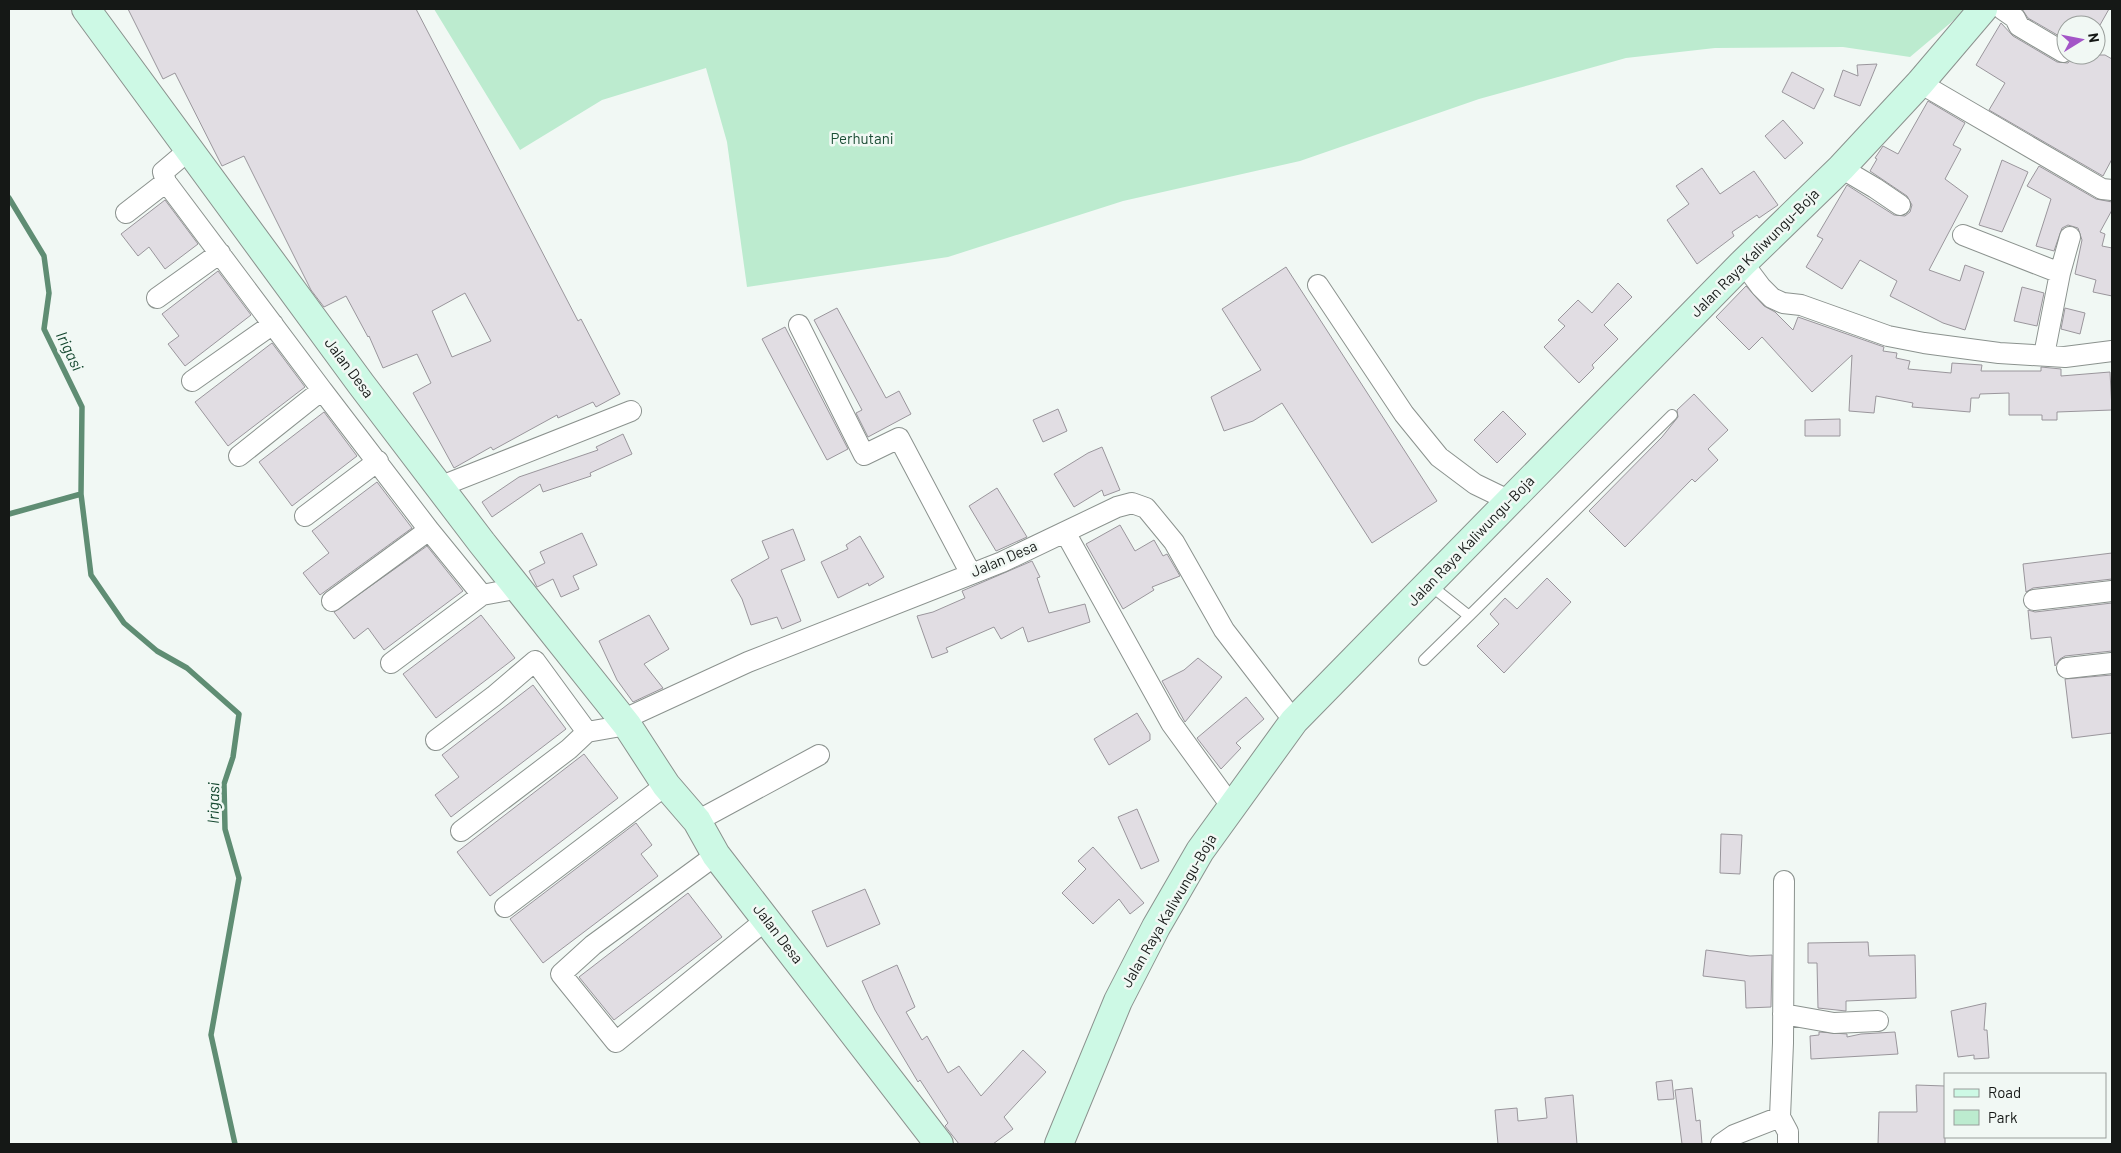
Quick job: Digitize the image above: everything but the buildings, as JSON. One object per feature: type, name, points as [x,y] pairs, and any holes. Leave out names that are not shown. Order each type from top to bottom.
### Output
[{"type":"main road","name":"Jalan Desa","points":[[86,9],[439,487],[624,723],[666,786],[698,821],[716,855],[939,1144]]},
{"type":"main road","name":"Jalan Raya Kaliwungu-Boja","points":[[1059,1144],[1118,1000],[1156,927],[1200,851],[1294,721],[1743,263],[1841,168],[1920,83],[1983,9]]},
{"type":"street","points":[[2002,9],[2015,18],[2019,26],[2056,48]]},
{"type":"street","points":[[1920,83],[2102,189],[2112,190]]},
{"type":"street","points":[[189,150],[163,172],[166,182],[429,530],[482,595]]},
{"type":"street","points":[[1841,168],[1900,205]]},
{"type":"street","points":[[126,213],[166,182]]},
{"type":"street","points":[[1963,235],[2060,273]]},
{"type":"street","points":[[2044,355],[2060,273],[2070,237]]},
{"type":"street","points":[[158,298],[220,253]]},
{"type":"street","points":[[1743,263],[1772,298],[1783,303],[1801,305],[1888,336],[1971,349],[2065,357],[2112,351]]},
{"type":"street","points":[[1318,285],[1404,414],[1439,457],[1475,484],[1510,501]]},
{"type":"street","points":[[192,381],[273,324]]},
{"type":"street","points":[[799,325],[864,455],[899,438],[971,574]]},
{"type":"street","points":[[239,456],[322,390]]},
{"type":"street","points":[[439,487],[631,412]]},
{"type":"street","points":[[305,516],[378,461]]},
{"type":"street","name":"Jalan Desa","points":[[624,723],[748,662],[1002,562],[1132,503],[1146,508],[1174,542],[1224,630],[1294,721]]},
{"type":"street","points":[[332,601],[429,530]]},
{"type":"street","points":[[1065,532],[1171,723],[1232,807]]},
{"type":"street","points":[[391,663],[482,595],[519,588]]},
{"type":"street","points":[[2034,600],[2112,591]]},
{"type":"street","points":[[436,740],[494,696],[535,661],[587,732]]},
{"type":"street","points":[[2067,668],[2112,663]]},
{"type":"street","points":[[461,831],[568,749],[587,732],[624,723]]},
{"type":"street","points":[[698,821],[819,755]]},
{"type":"street","points":[[505,907],[666,786]]},
{"type":"street","points":[[716,855],[593,944],[561,974],[573,990],[616,1042],[767,919]]},
{"type":"street","points":[[1784,881],[1780,1117],[1788,1132],[1788,1144]]},
{"type":"street","points":[[1783,1014],[1834,1023],[1878,1021]]},
{"type":"street","points":[[1721,1144],[1734,1136],[1780,1117]]},
{"type":"lane","points":[[1424,660],[1672,415]]},
{"type":"lane","points":[[1429,585],[1469,616]]},
{"type":"green space","name":"Perhutani","points":[[434,9],[1967,9],[1910,57],[1843,47],[1715,48],[1626,58],[1479,99],[1300,161],[1123,201],[948,257],[747,287],[727,142],[706,68],[602,100],[520,150]]},
{"type":"waterway","name":"Irigasi","points":[[9,198],[44,256],[49,293],[44,329],[82,407],[81,494],[91,575],[124,623],[157,651],[187,668],[239,714],[233,757],[224,784],[225,829],[239,878],[211,1035],[235,1144]]},
{"type":"waterway","name":"Irigasi","points":[[9,514],[81,494]]}]
